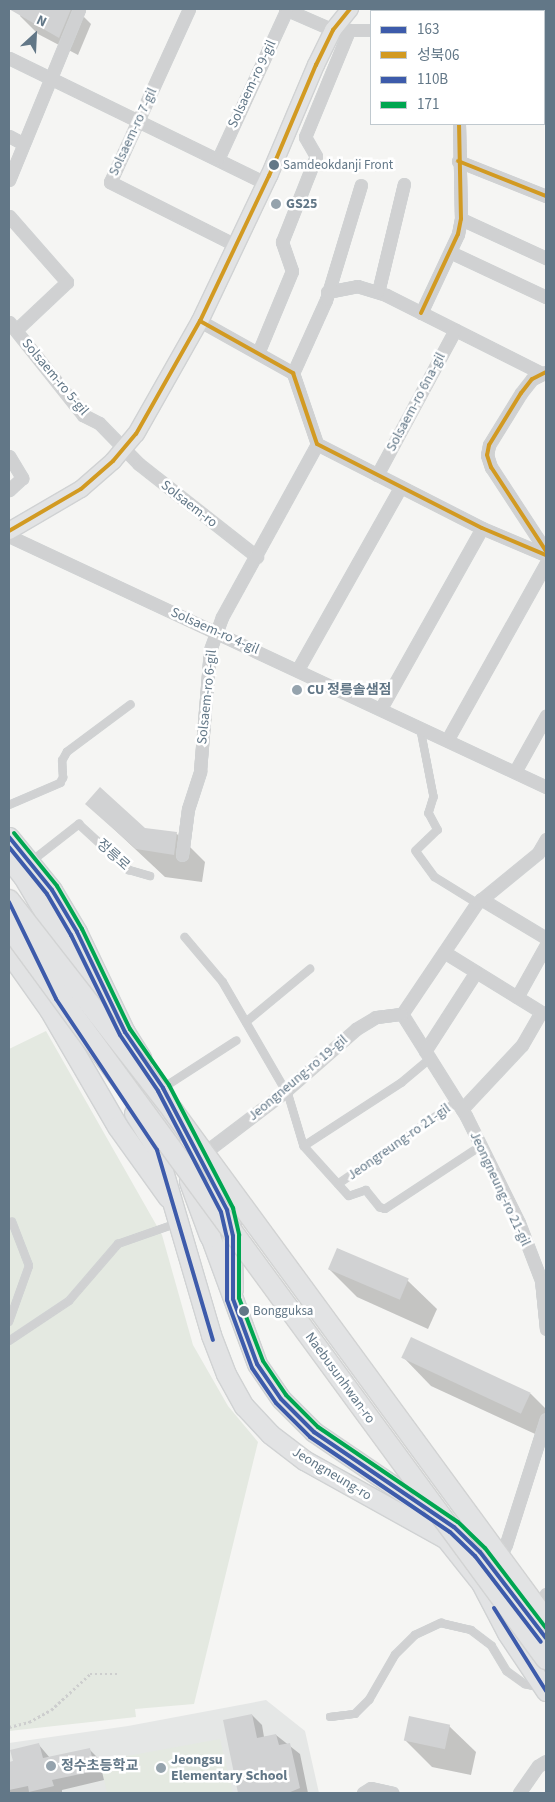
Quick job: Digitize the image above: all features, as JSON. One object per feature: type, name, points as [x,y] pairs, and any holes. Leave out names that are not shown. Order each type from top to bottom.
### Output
[{"type":"highway","points":[[9,858],[24,877],[106,1014],[168,1131],[203,1210],[210,1236]]},
{"type":"highway","name":"Naebusunhwan-ro","points":[[9,901],[173,1112],[539,1619]]},
{"type":"highway","name":"Naebusunhwan-ro","points":[[9,927],[546,1659]]},
{"type":"highway","points":[[9,952],[50,1010],[118,1127],[169,1198]]},
{"type":"main road","points":[[9,531],[66,499],[124,449],[165,387],[200,321],[350,9]]},
{"type":"main road","name":"Jeongneung-ro","points":[[9,837],[36,857],[77,932],[125,1032],[163,1088],[227,1210],[232,1227],[233,1298]]},
{"type":"main road","name":"Jeongneung-ro","points":[[9,901],[56,999],[157,1150],[169,1198],[179,1222],[211,1334],[226,1374],[244,1406],[270,1434],[304,1460],[446,1540],[480,1583],[546,1685]]},
{"type":"main road","name":"Jeongneung-ro","points":[[208,1177],[210,1236],[258,1364],[281,1399],[314,1432],[454,1527],[494,1567],[539,1619],[546,1638]]},
{"type":"street","points":[[9,180],[49,77],[79,9]]},
{"type":"street","name":"Solsaem-ro 7-gil","points":[[189,9],[110,182],[235,245]]},
{"type":"street","points":[[286,9],[341,30],[370,30]]},
{"type":"street","name":"Solsaem-ro 9-gil","points":[[218,159],[286,9]]},
{"type":"street","points":[[258,353],[292,271],[282,242],[316,156],[305,137],[341,30]]},
{"type":"street","points":[[9,58],[266,183]]},
{"type":"street","points":[[421,312],[450,252],[461,219],[458,161],[459,125]]},
{"type":"street","points":[[9,136],[22,143]]},
{"type":"street","points":[[458,161],[546,196]]},
{"type":"street","points":[[378,292],[404,184]]},
{"type":"street","points":[[361,185],[327,292],[293,373],[317,444],[400,488],[482,528],[546,555]]},
{"type":"street","points":[[9,216],[67,282],[13,326]]},
{"type":"street","points":[[461,219],[546,258]]},
{"type":"street","points":[[450,252],[546,297]]},
{"type":"street","points":[[327,292],[358,286],[378,292],[544,372],[521,393],[489,445],[487,455],[491,467],[546,551]]},
{"type":"street","points":[[200,321],[293,373]]},
{"type":"street","name":"Solsaem-ro 5-gil","points":[[13,326],[84,415],[99,423],[124,449]]},
{"type":"street","name":"Solsaem-ro 6na-gil","points":[[377,475],[455,330]]},
{"type":"street","name":"Solsaem-ro 6-gil","points":[[182,855],[188,808],[200,772],[210,650],[216,632],[317,444]]},
{"type":"street","name":"Solsaem-ro","points":[[124,449],[256,557]]},
{"type":"street","points":[[9,456],[22,478],[9,490]]},
{"type":"street","points":[[298,669],[400,488]]},
{"type":"street","points":[[381,708],[482,528]]},
{"type":"street","name":"Solsaem-ro 4-gil","points":[[9,536],[298,669],[546,787]]},
{"type":"street","points":[[450,735],[546,563]]},
{"type":"street","points":[[516,768],[546,716]]},
{"type":"street","points":[[402,1014],[479,901],[538,853],[546,839]]},
{"type":"street","points":[[479,901],[546,938]]},
{"type":"street","points":[[517,997],[546,945]]},
{"type":"street","points":[[444,952],[541,1012],[522,1045],[460,1105]]},
{"type":"street","points":[[428,1055],[476,972]]},
{"type":"street","name":"Jeongneung-ro 21-gil","points":[[402,1014],[460,1105],[519,1223],[540,1280],[546,1320]]},
{"type":"street","name":"Jeongneung-ro 19-gil","points":[[200,1156],[284,1092],[356,1029],[376,1017],[402,1014]]},
{"type":"street","points":[[480,1583],[494,1567],[506,1544],[546,1419]]},
{"type":"street","points":[[539,1619],[546,1594]]},
{"type":"street","points":[[519,1793],[528,1778],[546,1761]]},
{"type":"street","points":[[363,1793],[370,1788],[392,1793]]},
{"type":"lane","points":[[9,805],[60,783],[63,778],[62,761],[67,752],[130,705]]},
{"type":"lane","points":[[420,728],[434,797],[429,812],[438,830],[416,851],[435,877],[479,901]]},
{"type":"lane","name":"정릉로","points":[[36,857],[79,824],[129,870],[150,876]]},
{"type":"lane","points":[[185,938],[223,982],[284,1092],[304,1146],[338,1184]]},
{"type":"lane","points":[[246,1022],[310,969]]},
{"type":"lane","points":[[163,1088],[236,1041]]},
{"type":"lane","points":[[304,1146],[397,1086],[428,1055]]},
{"type":"lane","name":"Jeongreung-ro 21-gil","points":[[460,1105],[338,1184],[352,1196],[366,1190],[380,1207],[385,1208],[481,1146]]},
{"type":"lane","points":[[9,1322],[28,1266],[12,1222]]},
{"type":"lane","points":[[9,1341],[69,1301],[118,1244],[179,1222]]},
{"type":"lane","points":[[330,1717],[355,1714],[369,1700],[395,1655],[415,1635],[441,1624],[472,1630],[492,1646],[508,1671],[525,1684],[546,1685]]},
{"type":"path","points":[[9,1728],[29,1722],[50,1710],[90,1674],[120,1674]]},
{"type":"shaded area","points":[[46,1031],[162,1235],[193,1345],[228,1406],[258,1442],[194,1704],[135,1709],[136,1717],[9,1731],[9,1049]]},
{"type":"shaded area","name":"Jeongsu Elementary School","points":[[266,1700],[305,1731],[319,1793],[9,1793],[9,1743],[128,1726]]},
{"type":"shaded area","points":[[220,1739],[233,1793],[107,1793],[100,1761]]},
{"type":"building","points":[[9,9],[71,9],[59,38]]},
{"type":"building","points":[[100,787],[145,828],[177,832],[174,855],[136,849],[85,804]]},
{"type":"building","points":[[337,1248],[409,1278],[400,1300],[328,1269]]},
{"type":"building","points":[[411,1337],[531,1393],[521,1414],[401,1358]]},
{"type":"building","points":[[252,1714],[257,1738],[276,1734],[279,1745],[290,1743],[300,1788],[288,1793],[238,1793],[223,1720]]},
{"type":"building","points":[[409,1716],[450,1725],[445,1749],[404,1740]]},
{"type":"building","name":"정수초등학교","points":[[39,1743],[43,1758],[90,1748],[95,1771],[52,1780],[54,1786],[29,1792],[28,1786],[9,1790],[9,1762],[13,1761],[10,1750]]},
{"type":"transit line","name":"성북06","points":[[9,531],[81,489],[113,461],[136,434],[200,321],[269,176],[316,65],[333,30],[350,9]]},
{"type":"transit line","name":"성북06","points":[[421,313],[458,234],[461,219],[459,125]]},
{"type":"transit line","name":"성북06","points":[[458,161],[546,196]]},
{"type":"transit line","name":"성북06","points":[[200,321],[293,373],[317,444],[482,528],[546,555]]},
{"type":"transit line","name":"성북06","points":[[546,372],[532,379],[521,393],[489,445],[487,455],[491,467],[546,551]]},
{"type":"transit line","name":"171","points":[[14,833],[57,886],[82,929],[130,1029],[169,1085],[233,1208],[239,1235],[239,1298],[263,1361],[286,1395],[318,1427],[458,1522],[485,1548],[546,1628]]},
{"type":"transit line","name":"163","points":[[9,837],[52,890],[77,932],[125,1032],[163,1088],[227,1210],[233,1236],[233,1299],[257,1364],[281,1399],[314,1432],[454,1527],[480,1552],[546,1638]]},
{"type":"transit line","name":"110B","points":[[9,847],[47,894],[71,935],[120,1035],[158,1091],[221,1212],[227,1237],[227,1300],[252,1368],[276,1403],[310,1437],[450,1532],[475,1556],[541,1642]]},
{"type":"transit line","name":"163","points":[[9,902],[56,999],[157,1150],[213,1340]]},
{"type":"transit line","name":"163","points":[[494,1608],[546,1691]]},
{"type":"place","name":"Samdeokdanji Front","points":[[274,165]]},
{"type":"place","name":"GS25","points":[[276,204]]},
{"type":"place","name":"CU 정릉솔샘점","points":[[297,690]]},
{"type":"place","name":"Bongguksa","points":[[244,1311]]},
{"type":"place","name":"정수초등학교","points":[[51,1766]]},
{"type":"place","name":"Jeongsu Elementary School","points":[[161,1768]]}]
